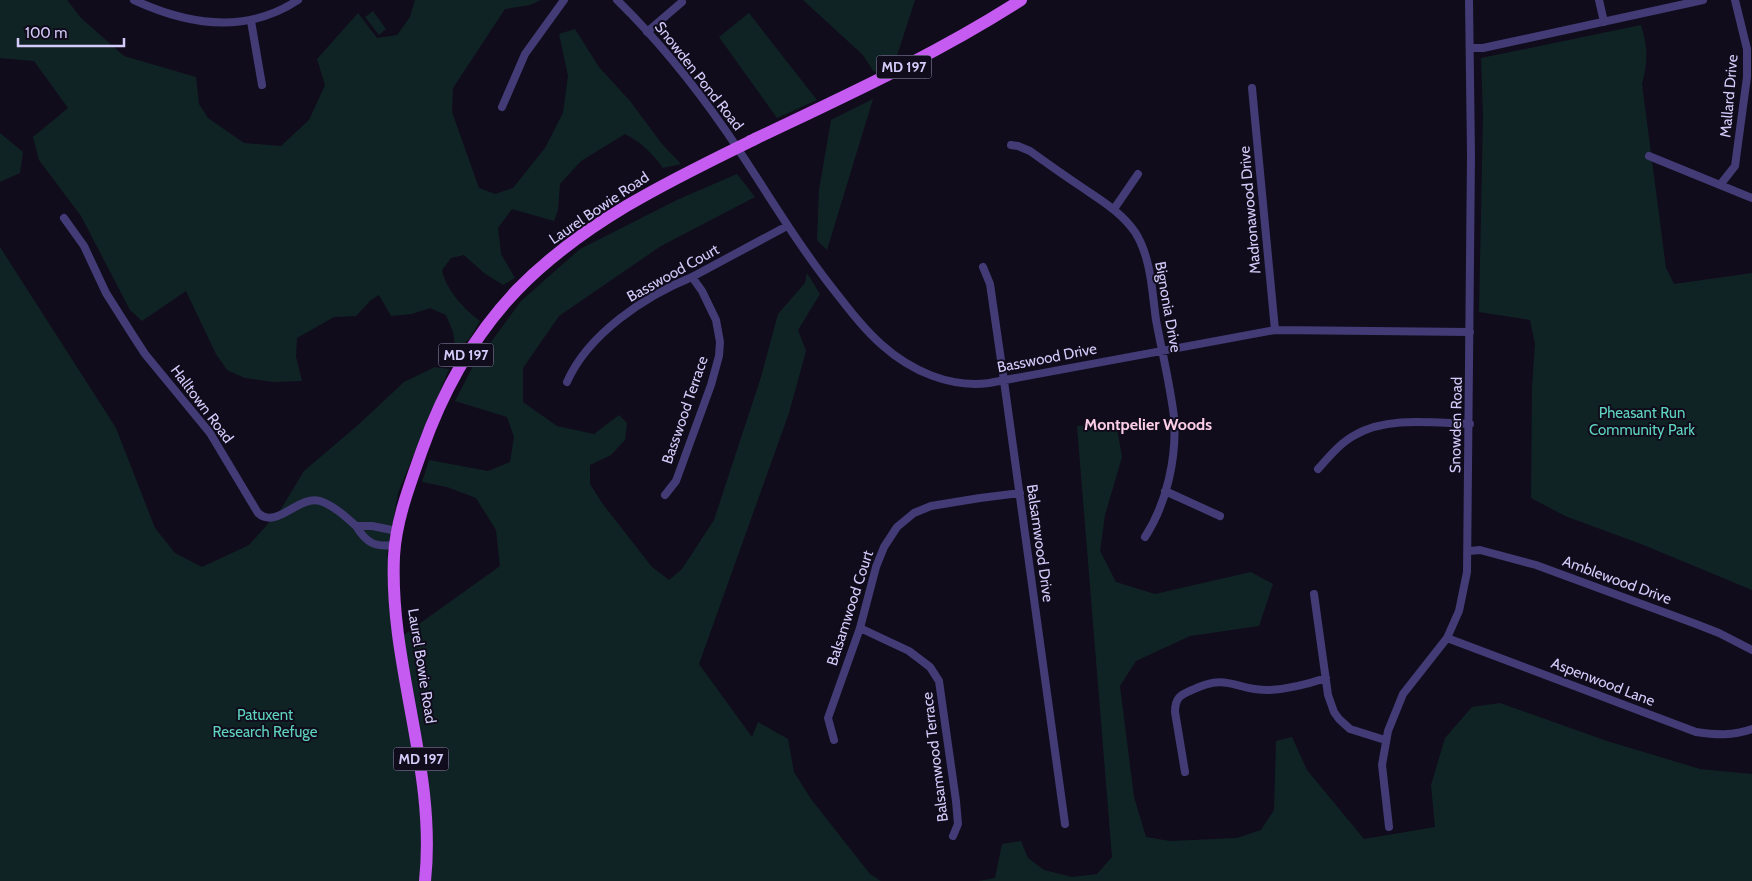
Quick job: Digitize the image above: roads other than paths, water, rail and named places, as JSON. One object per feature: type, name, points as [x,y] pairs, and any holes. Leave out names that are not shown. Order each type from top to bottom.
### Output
[{"type":"main road","name":"Laurel Bowie Road","points":[[425,881],[428,834],[426,794],[420,752],[398,639],[395,545],[406,498],[431,424],[445,393],[470,348],[516,292],[570,243],[653,190],[905,67],[1021,0]]},
{"type":"street","points":[[134,0],[192,20],[214,22],[251,21],[278,12],[298,0]]},
{"type":"street","points":[[502,107],[525,54],[564,0]]},
{"type":"street","name":"Snowden Pond Road","points":[[617,0],[647,32],[692,87],[726,130],[737,148]]},
{"type":"street","name":"Snowden Road","points":[[1389,827],[1382,764],[1385,740],[1391,720],[1403,694],[1447,638],[1462,599],[1466,578],[1470,424],[1469,0]]},
{"type":"street","points":[[1599,0],[1604,22]]},
{"type":"street","points":[[1470,48],[1483,48],[1703,0]]},
{"type":"street","name":"Mallard Drive","points":[[1720,185],[1735,166],[1749,77],[1746,49],[1735,0]]},
{"type":"street","points":[[647,32],[682,2]]},
{"type":"street","points":[[251,21],[262,85]]},
{"type":"street","name":"Madronawood Drive","points":[[1252,88],[1275,330]]},
{"type":"street","name":"Bignonia Drive","points":[[1011,145],[1030,151],[1114,209],[1134,232],[1143,248],[1152,287],[1174,428],[1172,460],[1160,510],[1145,537]]},
{"type":"street","name":"Basswood Drive","points":[[737,148],[818,271],[853,315],[882,345],[896,356],[929,374],[962,384],[974,385],[1004,381],[1275,330],[1470,332]]},
{"type":"street","points":[[1649,156],[1752,198]]},
{"type":"street","points":[[1114,209],[1138,174]]},
{"type":"street","name":"Halltown Road","points":[[64,218],[84,246],[106,293],[145,354],[210,433],[261,516],[275,518],[301,504],[319,501],[346,517],[356,526],[363,537],[372,543],[380,546],[395,545]]},
{"type":"street","name":"Basswood Court","points":[[568,382],[576,363],[602,334],[641,304],[787,226]]},
{"type":"street","name":"Balsamwood Drive","points":[[983,267],[990,284],[1065,824]]},
{"type":"street","name":"Basswood Terrace","points":[[665,495],[676,481],[711,385],[720,342],[716,320],[702,291],[692,277]]},
{"type":"street","points":[[1318,469],[1334,450],[1354,435],[1366,430],[1384,425],[1470,424]]},
{"type":"street","points":[[1165,491],[1220,516]]},
{"type":"street","name":"Balsamwood Court","points":[[834,740],[828,718],[860,628],[876,567],[884,547],[892,534],[914,512],[931,506],[1020,493]]},
{"type":"street","points":[[356,526],[372,526],[398,531]]},
{"type":"street","name":"Amblewood Drive","points":[[1468,551],[1480,550],[1536,565],[1719,633],[1752,650]]},
{"type":"street","points":[[1314,594],[1330,703],[1339,719],[1356,731],[1385,740]]},
{"type":"street","name":"Balsamwood Terrace","points":[[860,628],[909,650],[930,667],[939,681],[956,801],[958,824],[953,836]]},
{"type":"street","name":"Aspenwood Lane","points":[[1447,638],[1696,732],[1720,735],[1738,734],[1752,729]]},
{"type":"street","points":[[1185,772],[1175,712],[1176,700],[1183,694],[1216,681],[1226,681],[1269,690],[1295,687],[1326,678]]},
{"type":"district","name":"Montpelier Woods","points":[[1148,424]]},
{"type":"park label","name":"Pheasant Run Community Park","points":[[1642,422]]},
{"type":"park label","name":"Patuxent Research Refuge","points":[[265,724]]}]
